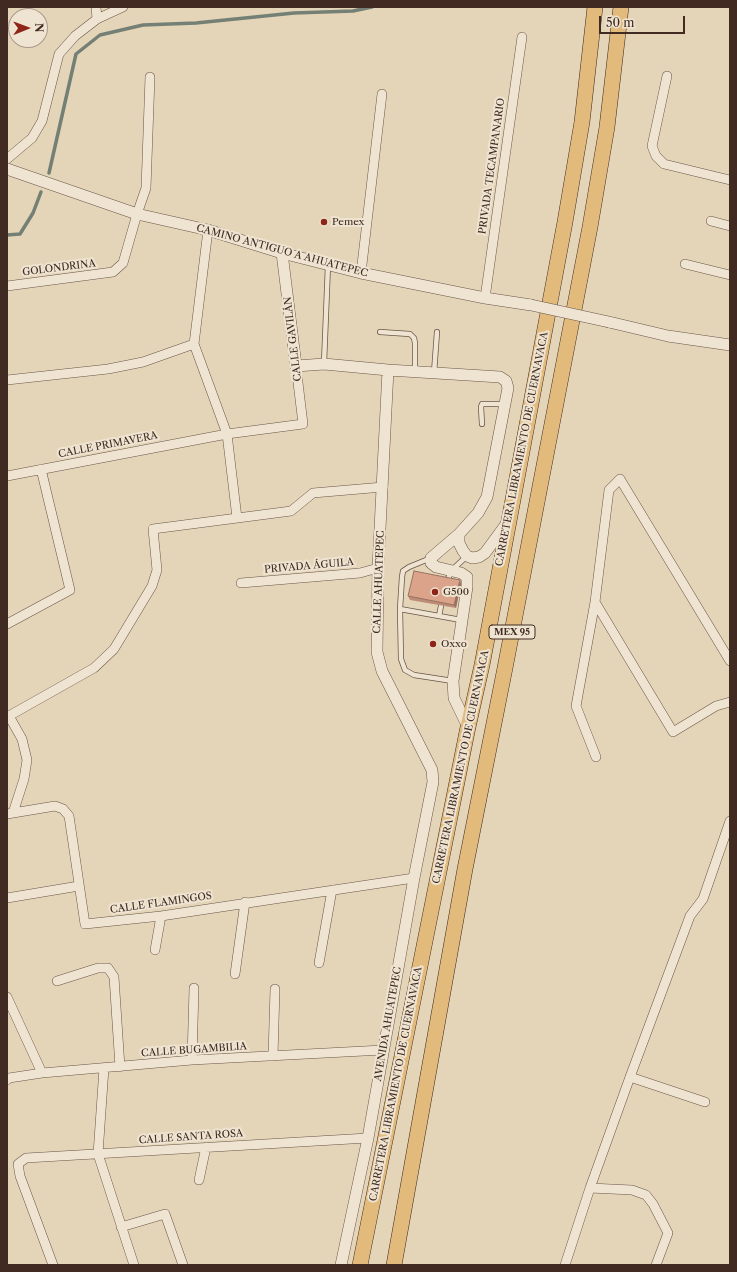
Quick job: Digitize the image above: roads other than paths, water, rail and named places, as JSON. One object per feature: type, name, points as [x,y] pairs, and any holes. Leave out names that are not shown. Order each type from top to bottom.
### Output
[{"type":"highway","name":"CARRETERA LIBRAMIENTO DE CUERNAVACA","points":[[360,1265],[468,727],[482,665],[565,222],[579,137],[595,7]]},
{"type":"highway","name":"MEX 95","points":[[394,1265],[465,869],[504,676],[590,227],[607,127],[621,7]]},
{"type":"street","points":[[96,7],[97,19]]},
{"type":"street","points":[[7,160],[32,138],[42,121],[59,54],[75,36],[97,19],[123,7]]},
{"type":"street","name":"PRIVADA TECAMPANARIO","points":[[484,298],[522,37]]},
{"type":"street","points":[[667,76],[652,146],[656,156],[664,164],[730,180]]},
{"type":"street","points":[[137,214],[146,188],[150,77]]},
{"type":"street","points":[[361,273],[382,94]]},
{"type":"street","name":"CAMINO ANTIGUO A AHUATEPEC","points":[[7,160],[137,214],[208,230],[282,253],[328,265],[484,298],[531,304],[668,336],[730,345]]},
{"type":"street","name":"GOLONDRINA","points":[[7,286],[113,272],[123,263],[137,214]]},
{"type":"street","points":[[710,221],[730,226]]},
{"type":"street","points":[[208,230],[194,344],[227,434],[237,518]]},
{"type":"street","name":"CALLE GAVILÁN","points":[[282,253],[303,424]]},
{"type":"street","points":[[685,264],[730,275]]},
{"type":"street","points":[[7,380],[108,369],[143,362],[194,344]]},
{"type":"street","points":[[296,366],[324,364],[388,370],[500,377],[506,381],[508,388],[506,404],[487,497],[478,513],[459,534],[431,558],[431,562],[436,567],[452,570],[467,577],[467,587],[453,681],[454,698],[468,727]]},
{"type":"street","name":"CALLE AHUATEPEC","points":[[388,370],[378,568],[377,652],[382,671],[432,770],[433,782]]},
{"type":"street","name":"CALLE PRIMAVERA","points":[[7,476],[227,434],[303,424]]},
{"type":"street","points":[[7,624],[70,590],[41,469]]},
{"type":"street","points":[[596,757],[576,706],[595,602],[609,490],[620,479],[730,661]]},
{"type":"street","points":[[10,814],[24,779],[27,760],[22,739],[8,716],[94,668],[114,649],[152,586],[157,570],[153,529],[291,511],[313,493],[383,487]]},
{"type":"street","points":[[459,534],[459,543],[463,552],[472,558],[479,557],[485,553],[508,522]]},
{"type":"street","name":"PRIVADA ÁGUILA","points":[[241,583],[360,573],[378,568]]},
{"type":"street","points":[[595,602],[672,732],[716,706],[730,702]]},
{"type":"street","name":"AVENIDA AHUATEPEC","points":[[341,1265],[368,1138],[414,878],[433,782]]},
{"type":"street","name":"CALLE FLAMINGOS","points":[[10,814],[55,806],[63,809],[69,816],[85,924],[161,916],[245,902],[414,878]]},
{"type":"street","points":[[565,1265],[590,1188],[630,1077],[690,916],[703,899],[730,821]]},
{"type":"street","points":[[7,898],[79,886]]},
{"type":"street","points":[[319,963],[332,890]]},
{"type":"street","points":[[235,974],[245,902]]},
{"type":"street","points":[[155,950],[161,916]]},
{"type":"street","points":[[57,980],[98,968],[108,968],[114,977],[120,1067]]},
{"type":"street","points":[[192,1060],[194,988]]},
{"type":"street","points":[[273,1056],[275,989]]},
{"type":"street","points":[[7,997],[42,1073]]},
{"type":"street","name":"CALLE BUGAMBILIA","points":[[7,1080],[9,1078],[42,1073],[192,1060],[383,1050]]},
{"type":"street","points":[[104,1068],[98,1154],[134,1265]]},
{"type":"street","points":[[630,1077],[705,1102]]},
{"type":"street","name":"CALLE SANTA ROSA","points":[[53,1265],[20,1176],[18,1164],[26,1158],[368,1138]]},
{"type":"street","points":[[198,1180],[206,1147]]},
{"type":"street","points":[[590,1188],[632,1190],[646,1195],[654,1204],[668,1233],[656,1265]]},
{"type":"street","points":[[121,1227],[165,1214],[183,1265]]},
{"type":"lane","points":[[324,364],[328,265]]},
{"type":"lane","points":[[380,332],[410,334],[414,338],[416,343],[415,371]]},
{"type":"lane","points":[[434,373],[436,332]]},
{"type":"lane","points":[[482,424],[482,404],[506,404]]},
{"type":"lane","points":[[447,581],[452,570],[467,556]]},
{"type":"lane","points":[[431,558],[409,566],[404,571],[402,577],[400,609],[401,660],[405,670],[414,675],[453,681]]},
{"type":"lane","points":[[439,616],[442,606]]},
{"type":"lane","points":[[400,609],[462,620]]},
{"type":"waterway","points":[[49,173],[76,54],[100,35],[143,25],[196,23],[294,13],[353,11],[372,7]]},
{"type":"waterway","points":[[7,235],[20,234],[33,213],[41,192]]},
{"type":"place","name":"Pemex","points":[[324,222]]},
{"type":"place","name":"G500","points":[[435,592]]},
{"type":"place","name":"Oxxo","points":[[433,644]]}]
